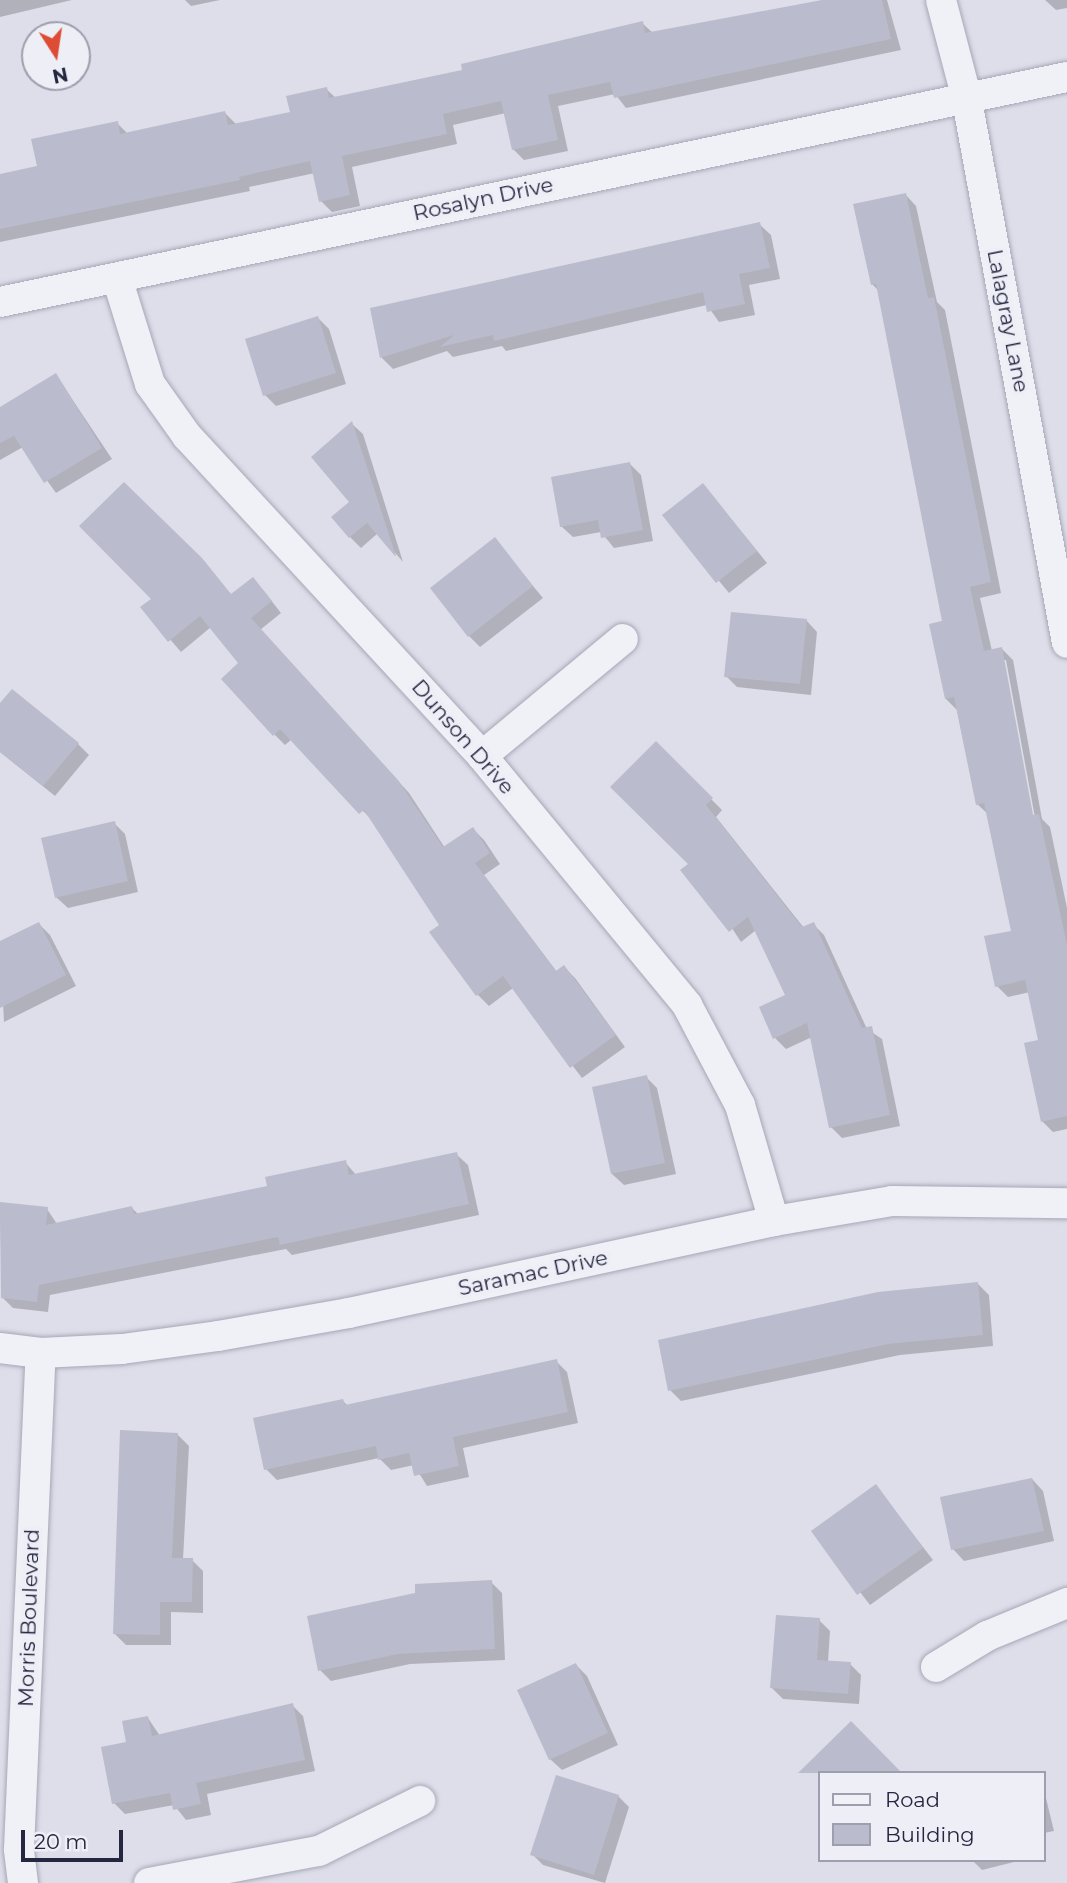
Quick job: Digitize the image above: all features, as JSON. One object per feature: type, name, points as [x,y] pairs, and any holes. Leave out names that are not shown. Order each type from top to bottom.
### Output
[{"type":"street","name":"Lalagray Lane","points":[[941,0],[966,95],[1067,643]]},
{"type":"street","name":"Rosalyn Drive","points":[[0,302],[966,95],[1067,76]]},
{"type":"street","name":"Dunson Drive","points":[[117,278],[150,384],[187,436],[482,756],[687,1005],[740,1105],[774,1221]]},
{"type":"street","points":[[482,756],[623,639]]},
{"type":"street","name":"Saramac Drive","points":[[0,1348],[41,1353],[122,1349],[349,1313],[774,1221],[892,1201],[1067,1203]]},
{"type":"street","name":"Morris Boulevard","points":[[23,1883],[19,1849],[41,1353]]},
{"type":"street","points":[[936,1667],[987,1636],[1067,1604]]},
{"type":"street","points":[[149,1883],[319,1851],[420,1801]]},
{"type":"building","points":[[822,0],[882,0],[891,39],[614,98],[610,82],[548,95],[558,140],[512,150],[501,101],[443,114],[447,134],[342,156],[350,195],[319,202],[310,161],[239,177],[240,180],[0,229],[0,174],[37,166],[31,139],[118,121],[120,134],[225,111],[228,125],[290,112],[286,96],[327,87],[329,98],[462,70],[461,64],[643,21],[645,33]]},
{"type":"building","points":[[906,193],[928,298],[934,297],[991,582],[970,587],[984,651],[1002,647],[1033,815],[1039,814],[1067,945],[1067,1116],[1041,1122],[1024,1043],[1038,1040],[1025,980],[995,987],[984,936],[1011,931],[984,803],[976,805],[954,697],[945,699],[929,624],[942,621],[876,284],[871,285],[853,204]]},
{"type":"building","points":[[760,222],[770,268],[739,274],[745,304],[707,312],[703,292],[494,341],[493,335],[440,347],[454,335],[380,358],[370,308]]},
{"type":"building","points":[[318,316],[336,373],[263,396],[245,339]]},
{"type":"building","points":[[56,373],[102,448],[44,483],[14,436],[0,443],[0,407]]},
{"type":"building","points":[[352,421],[396,556],[367,523],[349,538],[331,517],[349,502],[311,457]]},
{"type":"building","points":[[630,462],[643,530],[601,538],[598,520],[560,527],[551,477]]},
{"type":"building","points":[[124,482],[202,558],[231,594],[253,577],[272,601],[251,618],[398,780],[443,847],[473,827],[490,853],[475,863],[556,971],[564,965],[616,1035],[570,1068],[503,976],[476,996],[429,932],[439,925],[364,810],[359,814],[280,729],[273,736],[221,679],[238,663],[200,616],[168,642],[140,607],[151,599],[79,526]]},
{"type":"building","points":[[703,483],[757,551],[716,583],[662,515]]},
{"type":"building","points":[[495,537],[533,586],[468,637],[430,588]]},
{"type":"building","points":[[731,612],[807,619],[800,684],[724,677]]},
{"type":"building","points":[[12,689],[79,743],[43,786],[0,752],[0,703]]},
{"type":"building","points":[[656,741],[713,798],[706,805],[802,927],[814,922],[862,1028],[872,1026],[890,1115],[829,1128],[807,1023],[773,1039],[759,1007],[785,995],[748,917],[729,932],[680,870],[688,864],[610,787]]},
{"type":"building","points":[[115,821],[128,881],[55,898],[41,838]]},
{"type":"building","points":[[39,922],[66,975],[0,1008],[0,941]]},
{"type":"building","points":[[647,1075],[665,1163],[611,1174],[592,1087]]},
{"type":"building","points":[[457,1152],[469,1204],[280,1245],[278,1237],[39,1285],[37,1302],[1,1298],[0,1202],[48,1207],[46,1225],[132,1206],[134,1214],[267,1186],[265,1177],[346,1160],[349,1175]]},
{"type":"building","points":[[978,1282],[983,1335],[888,1344],[668,1391],[658,1340],[878,1292]]},
{"type":"building","points":[[557,1359],[568,1412],[453,1437],[459,1466],[414,1476],[409,1453],[378,1460],[376,1446],[264,1470],[253,1418],[343,1399],[345,1405]]},
{"type":"building","points":[[120,1430],[178,1433],[172,1558],[193,1558],[192,1602],[160,1602],[160,1635],[113,1634]]},
{"type":"building","points":[[1032,1478],[1044,1531],[951,1550],[940,1497]]},
{"type":"building","points":[[876,1484],[923,1548],[857,1595],[811,1531]]},
{"type":"building","points":[[492,1580],[495,1649],[398,1654],[318,1671],[307,1616],[415,1593],[415,1584]]},
{"type":"building","points":[[776,1615],[820,1618],[817,1660],[851,1662],[848,1694],[770,1688]]},
{"type":"building","points":[[576,1663],[608,1733],[549,1760],[517,1690]]},
{"type":"building","points":[[293,1703],[305,1760],[196,1783],[201,1804],[173,1810],[170,1793],[112,1804],[101,1747],[126,1742],[122,1721],[148,1716],[152,1736]]},
{"type":"building","points":[[851,1721],[900,1771],[818,1771],[798,1773]]},
{"type":"building","points":[[556,1775],[619,1795],[594,1875],[530,1855]]}]
